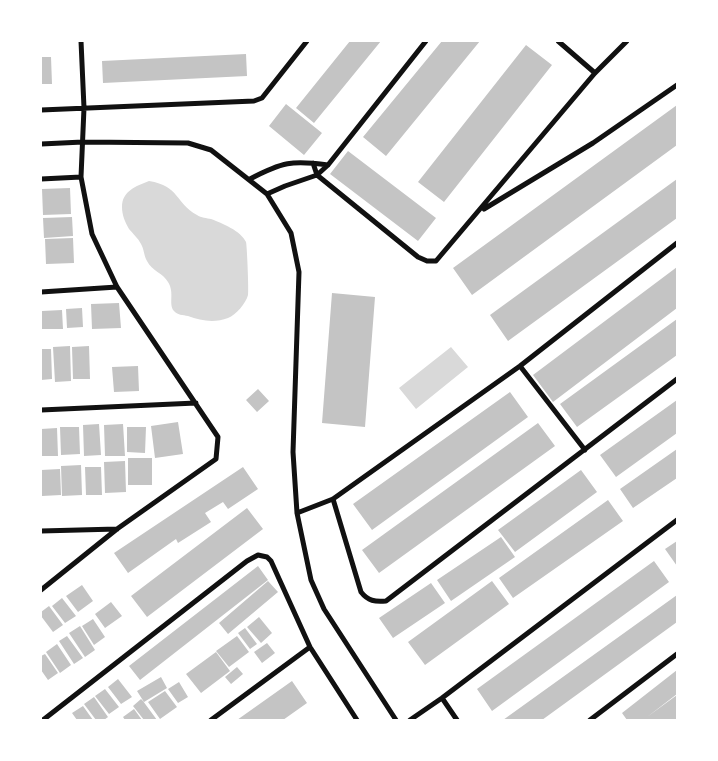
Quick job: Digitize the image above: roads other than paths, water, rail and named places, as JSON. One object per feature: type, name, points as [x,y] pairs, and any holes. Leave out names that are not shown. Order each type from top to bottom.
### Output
[{"type":"street","points":[[41,590],[117,529],[216,458],[218,437],[117,287],[92,234],[81,177],[84,108],[81,41]]},
{"type":"street","points":[[41,110],[250,102],[259,100],[307,41]]},
{"type":"street","points":[[267,194],[316,175],[328,165],[426,41]]},
{"type":"street","points":[[558,41],[595,73]]},
{"type":"street","points":[[313,163],[316,175],[418,257],[428,261],[436,261],[595,73],[627,41]]},
{"type":"street","points":[[478,212],[593,143],[677,85]]},
{"type":"street","points":[[41,144],[83,142],[188,143],[211,150],[267,194],[291,233],[299,272],[293,452],[297,513],[311,580],[324,609],[396,720]]},
{"type":"street","points":[[250,179],[273,167],[287,163],[328,165]]},
{"type":"street","points":[[41,179],[81,177]]},
{"type":"street","points":[[297,513],[333,499],[520,366],[677,243]]},
{"type":"street","points":[[41,292],[117,287]]},
{"type":"street","points":[[520,366],[585,450]]},
{"type":"street","points":[[333,499],[361,592],[371,601],[386,600],[677,380]]},
{"type":"street","points":[[41,410],[196,403]]},
{"type":"street","points":[[410,720],[442,698],[677,520]]},
{"type":"street","points":[[41,531],[117,529]]},
{"type":"street","points":[[43,720],[247,561],[258,555],[267,557],[271,562],[310,647],[357,720]]},
{"type":"street","points":[[211,720],[310,647]]},
{"type":"street","points":[[590,720],[677,654]]},
{"type":"street","points":[[442,698],[457,720]]}]
